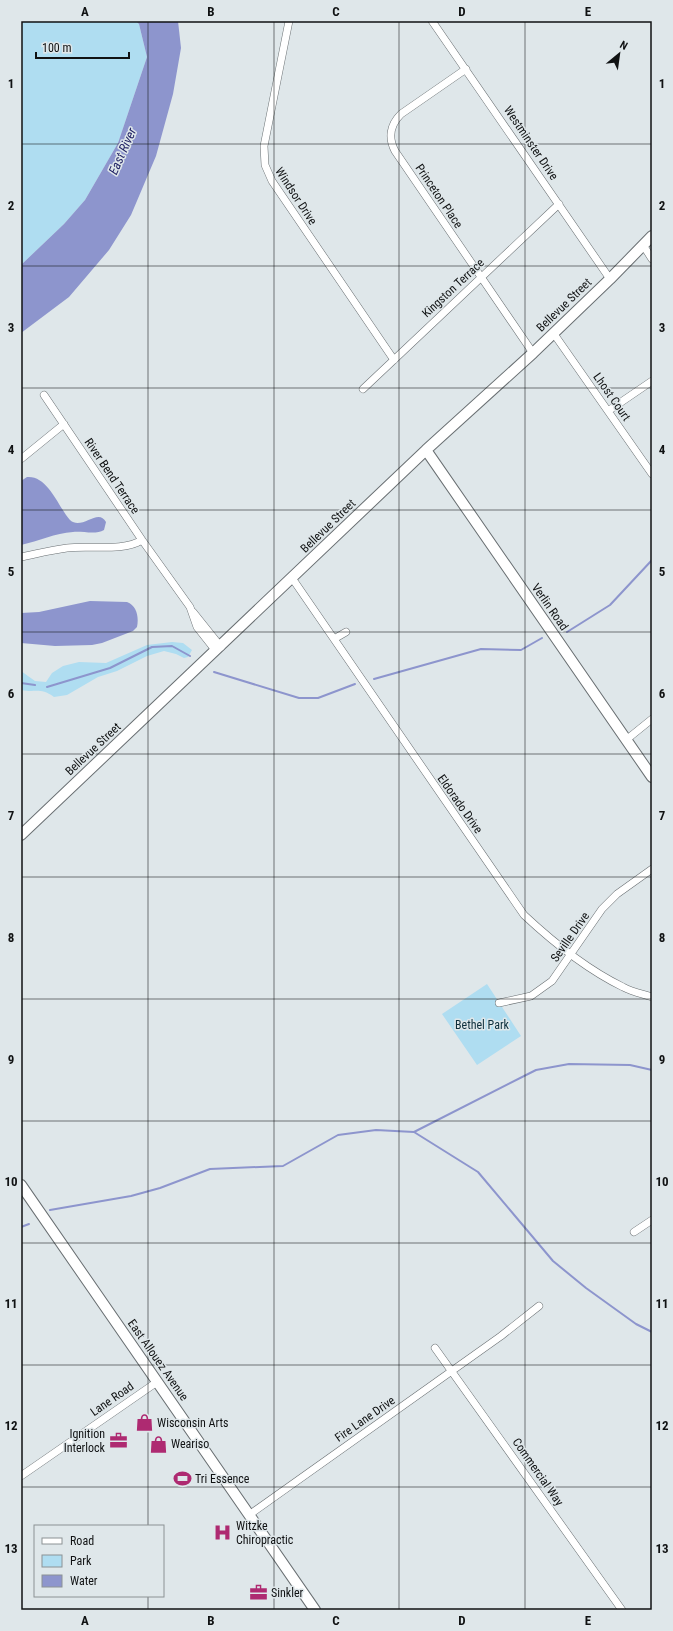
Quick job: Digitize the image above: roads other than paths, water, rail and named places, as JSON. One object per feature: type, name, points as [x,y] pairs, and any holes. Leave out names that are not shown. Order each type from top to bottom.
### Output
[{"type":"street","name":"Windsor Drive","points":[[289,21],[264,146],[265,165],[272,181],[394,360]]},
{"type":"street","name":"Westminster Drive","points":[[432,21],[610,279]]},
{"type":"street","name":"Princeton Place","points":[[466,69],[401,114],[393,123],[391,129],[391,140],[395,151],[533,353]]},
{"type":"street","name":"Kingston Terrace","points":[[363,389],[559,204]]},
{"type":"street","name":"Bellevue Street","points":[[21,835],[426,450],[554,334],[652,236]]},
{"type":"street","points":[[643,245],[652,259]]},
{"type":"street","name":"Lhost Court","points":[[554,334],[652,474]]},
{"type":"street","points":[[608,411],[652,381]]},
{"type":"street","name":"River Bend Terrace","points":[[44,395],[142,540],[190,607],[197,627],[218,649]]},
{"type":"street","points":[[21,459],[64,424]]},
{"type":"street","name":"Verlin Road","points":[[426,450],[652,777]]},
{"type":"street","points":[[21,557],[68,548],[126,546],[135,544],[142,540]]},
{"type":"street","name":"Eldorado Drive","points":[[292,578],[524,915],[551,940],[583,964],[623,987],[652,997]]},
{"type":"street","points":[[334,639],[346,632]]},
{"type":"street","points":[[626,740],[652,719]]},
{"type":"street","name":"Seville Drive","points":[[500,1003],[531,996],[552,981],[602,909],[617,894],[652,870]]},
{"type":"street","name":"East Allouez Avenue","points":[[21,1185],[315,1610]]},
{"type":"street","points":[[634,1232],[652,1220]]},
{"type":"street","name":"Fire Lane Drive","points":[[249,1515],[494,1341],[539,1306]]},
{"type":"street","name":"Commercial Way","points":[[435,1348],[622,1610]]},
{"type":"street","name":"Lane Road","points":[[21,1476],[157,1382]]},
{"type":"water","name":"East River","points":[[136,21],[178,21],[181,48],[173,94],[156,156],[131,215],[109,250],[69,297],[21,333],[21,265],[64,224],[85,200],[118,143],[147,57],[139,24]]},
{"type":"water","points":[[27,477],[41,481],[47,487],[70,520],[75,523],[80,523],[94,518],[103,518],[106,522],[104,530],[93,533],[77,532],[53,535],[21,545],[21,481]]},
{"type":"water","points":[[90,601],[127,602],[135,609],[138,619],[137,627],[133,631],[102,643],[92,645],[55,646],[21,643],[21,613],[39,612]]},
{"type":"waterway","points":[[567,632],[610,605],[652,560]]},
{"type":"waterway","points":[[374,679],[481,649],[521,650],[542,638]]},
{"type":"waterway","points":[[47,687],[110,668],[152,647],[172,646],[190,656]]},
{"type":"waterway","points":[[214,672],[299,698],[318,698],[355,684]]},
{"type":"waterway","points":[[21,683],[35,685]]},
{"type":"waterway","points":[[414,1132],[536,1070],[569,1064],[630,1065],[652,1070]]},
{"type":"waterway","points":[[50,1210],[131,1196],[160,1188],[210,1169],[283,1166],[338,1135],[376,1130],[414,1132],[478,1172],[553,1261],[586,1288],[636,1324],[652,1332]]},
{"type":"waterway","points":[[21,1227],[29,1224]]},
{"type":"place","name":"Wisconsin Arts","points":[[144,1423]]},
{"type":"place","name":"Ignition Interlock","points":[[118,1441]]},
{"type":"place","name":"Weariso","points":[[158,1444]]},
{"type":"place","name":"Tri Essence","points":[[182,1479]]},
{"type":"place","name":"Witzke Chiropractic","points":[[223,1533]]},
{"type":"place","name":"Sinkler","points":[[258,1593]]},
{"type":"park label","name":"Bethel Park","points":[[482,1025]]}]
